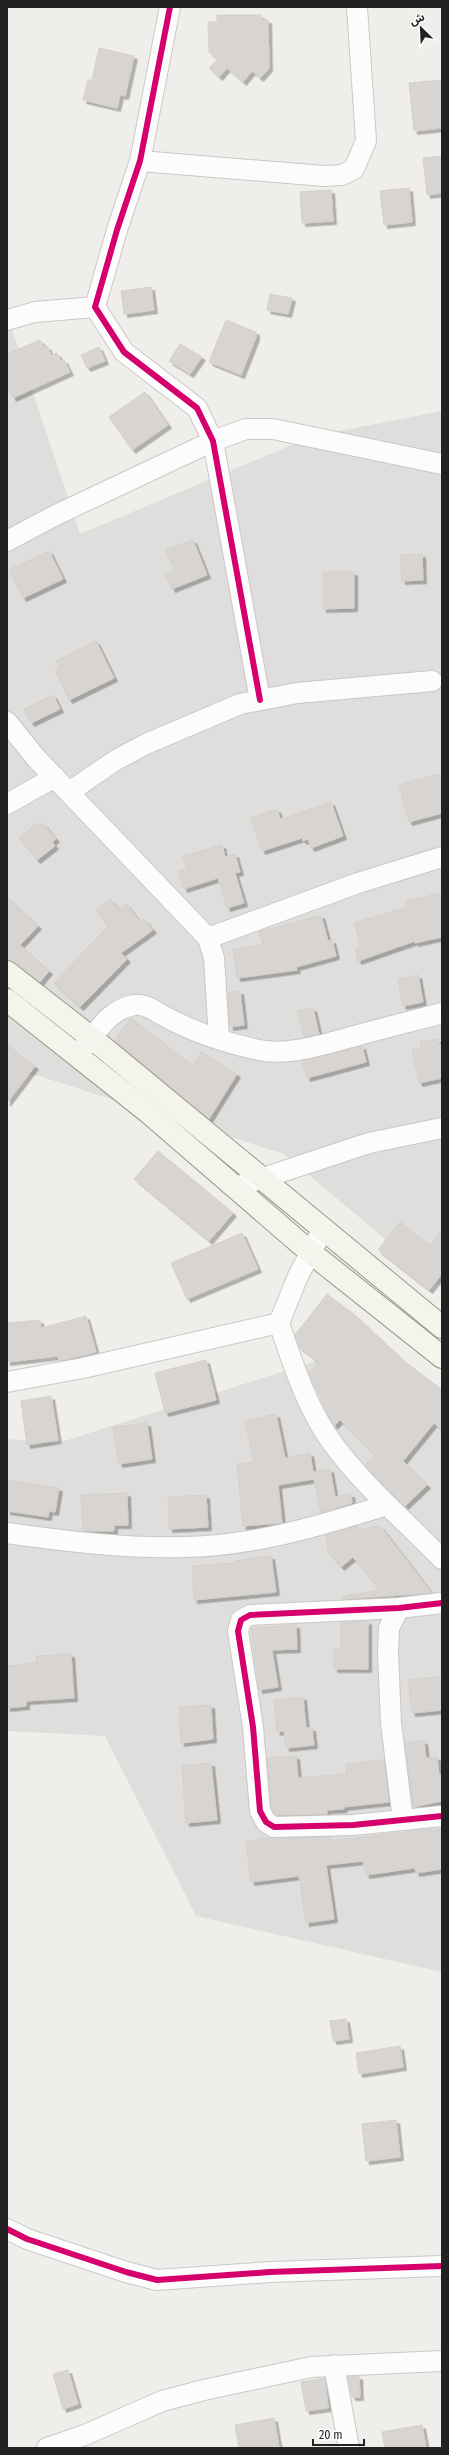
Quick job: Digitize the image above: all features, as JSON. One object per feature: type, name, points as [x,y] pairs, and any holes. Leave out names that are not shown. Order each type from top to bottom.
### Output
[{"type":"main road","points":[[7,972],[93,1039],[259,1178],[442,1327]]},
{"type":"main road","points":[[7,1000],[148,1112],[310,1252],[442,1357]]},
{"type":"street","points":[[170,7],[140,161],[117,230],[95,307],[124,352],[197,408],[213,441],[260,700]]},
{"type":"street","points":[[140,161],[324,176],[342,175],[354,169],[366,141],[357,7]]},
{"type":"street","points":[[7,320],[42,311],[95,307]]},
{"type":"street","points":[[7,541],[56,515],[213,441],[246,429],[274,428],[442,464]]},
{"type":"street","points":[[69,792],[116,760],[146,744],[240,704],[319,691],[432,681]]},
{"type":"street","points":[[7,722],[55,777],[208,938],[214,958],[219,1038]]},
{"type":"street","points":[[7,804],[55,777]]},
{"type":"street","points":[[208,938],[358,883],[442,857]]},
{"type":"street","points":[[76,1055],[93,1039],[105,1021],[123,1008],[136,1004],[146,1006],[179,1024],[219,1038],[260,1050],[280,1051],[319,1045],[442,1013]]},
{"type":"street","points":[[236,1187],[259,1178],[369,1143],[442,1128]]},
{"type":"street","points":[[323,1229],[310,1252],[279,1323],[310,1406],[333,1444],[387,1505],[442,1559]]},
{"type":"street","points":[[7,1382],[83,1368],[279,1323]]},
{"type":"street","points":[[7,1534],[93,1544],[186,1547],[250,1540],[328,1523],[387,1505]]},
{"type":"street","points":[[442,1603],[399,1608],[250,1615],[241,1620],[238,1631],[253,1727],[260,1811],[266,1822],[274,1827],[290,1828],[442,1816]]},
{"type":"street","points":[[399,1608],[389,1628],[388,1653],[391,1723],[403,1820]]},
{"type":"street","points":[[7,2229],[41,2244],[126,2272],[157,2280],[270,2272],[442,2266]]},
{"type":"street","points":[[47,2448],[85,2435],[162,2402],[274,2375],[334,2365],[442,2361]]},
{"type":"street","points":[[334,2365],[349,2448]]},
{"type":"shaded area","points":[[7,314],[80,534],[313,436],[442,411],[442,1287],[284,1154],[39,1076],[7,1073]]},
{"type":"shaded area","points":[[354,1349],[442,1422],[442,1972],[196,1916],[105,1736],[7,1731],[7,1439],[58,1443]]},
{"type":"building","points":[[217,15],[261,15],[261,20],[268,20],[269,68],[260,78],[252,71],[243,82],[227,68],[219,77],[209,68],[218,59],[209,52],[208,22],[217,22]]},
{"type":"building","points":[[99,48],[134,56],[125,96],[120,95],[117,108],[83,100],[88,80],[92,80]]},
{"type":"building","points":[[442,80],[442,128],[414,131],[409,83]]},
{"type":"building","points":[[442,156],[442,193],[427,195],[423,158]]},
{"type":"building","points":[[409,188],[412,222],[384,225],[380,191]]},
{"type":"building","points":[[331,190],[333,221],[302,223],[300,192]]},
{"type":"building","points":[[151,287],[154,310],[124,314],[121,291]]},
{"type":"building","points":[[270,294],[292,298],[288,314],[267,310]]},
{"type":"building","points":[[226,320],[256,332],[256,337],[241,375],[209,362]]},
{"type":"building","points":[[40,340],[44,347],[47,346],[51,355],[57,353],[61,361],[64,360],[70,372],[13,398],[7,384],[7,354]]},
{"type":"building","points":[[180,344],[202,357],[190,374],[169,361]]},
{"type":"building","points":[[99,347],[105,361],[87,368],[81,355]]},
{"type":"building","points":[[145,392],[168,425],[132,450],[109,417]]},
{"type":"building","points":[[193,540],[207,575],[172,589],[166,575],[175,571],[166,550]]},
{"type":"building","points":[[49,551],[63,579],[23,598],[9,570]]},
{"type":"building","points":[[422,554],[423,580],[402,581],[400,555]]},
{"type":"building","points":[[323,572],[354,572],[354,608],[323,609]]},
{"type":"building","points":[[96,641],[114,678],[69,700],[55,670],[60,668],[56,661]]},
{"type":"building","points":[[53,695],[60,709],[31,723],[24,709]]},
{"type":"building","points":[[439,774],[442,783],[442,813],[409,822],[399,785]]},
{"type":"building","points":[[331,802],[343,836],[311,848],[308,839],[303,841],[302,838],[262,851],[251,818],[277,809],[280,819]]},
{"type":"building","points":[[37,823],[39,826],[43,823],[56,839],[52,842],[55,846],[37,860],[19,838]]},
{"type":"building","points":[[222,845],[225,857],[235,854],[240,872],[235,873],[244,903],[227,908],[218,878],[184,889],[178,871],[187,869],[183,856]]},
{"type":"building","points":[[442,893],[442,937],[415,943],[415,941],[358,961],[355,949],[361,947],[354,923],[407,907],[406,901]]},
{"type":"building","points":[[7,897],[38,926],[20,945],[49,971],[40,982],[7,959]]},
{"type":"building","points":[[110,899],[119,910],[126,904],[140,922],[144,919],[153,930],[121,953],[127,959],[80,1007],[54,983],[108,926],[96,910]]},
{"type":"building","points":[[321,915],[328,941],[332,940],[336,956],[296,967],[297,970],[237,978],[233,949],[263,945],[259,932]]},
{"type":"building","points":[[418,975],[423,1002],[403,1006],[398,979]]},
{"type":"building","points":[[240,991],[244,1025],[230,1027],[228,993]]},
{"type":"building","points":[[313,1008],[319,1034],[304,1037],[297,1011]]},
{"type":"building","points":[[131,1018],[193,1066],[201,1052],[237,1074],[209,1119],[114,1040]]},
{"type":"building","points":[[438,1039],[439,1045],[442,1044],[442,1078],[419,1083],[412,1050],[422,1048],[420,1042]]},
{"type":"building","points":[[7,1045],[35,1066],[7,1103]]},
{"type":"building","points":[[362,1046],[366,1062],[307,1078],[302,1061]]},
{"type":"building","points":[[158,1151],[233,1213],[209,1241],[134,1179]]},
{"type":"building","points":[[400,1222],[430,1246],[442,1230],[442,1274],[429,1290],[378,1250]]},
{"type":"building","points":[[242,1233],[258,1269],[187,1299],[171,1263]]},
{"type":"building","points":[[327,1294],[355,1315],[404,1361],[442,1390],[442,1431],[434,1423],[403,1461],[427,1485],[405,1506],[365,1465],[375,1455],[340,1420],[334,1426],[309,1373],[319,1362],[299,1347],[295,1335]]},
{"type":"building","points":[[86,1316],[96,1352],[59,1361],[58,1356],[7,1362],[7,1323],[40,1320],[41,1328]]},
{"type":"building","points":[[206,1360],[216,1400],[165,1413],[155,1373]]},
{"type":"building","points":[[51,1396],[58,1440],[27,1445],[21,1401]]},
{"type":"building","points":[[276,1414],[285,1458],[310,1453],[313,1472],[330,1469],[335,1497],[351,1494],[352,1503],[321,1513],[314,1479],[278,1485],[282,1523],[243,1526],[237,1464],[254,1462],[245,1421]]},
{"type":"building","points":[[147,1423],[152,1459],[119,1464],[113,1427]]},
{"type":"building","points":[[7,1480],[59,1488],[55,1512],[49,1511],[48,1517],[7,1511]]},
{"type":"building","points":[[127,1493],[128,1525],[114,1525],[114,1531],[83,1531],[81,1495]]},
{"type":"building","points":[[206,1495],[208,1527],[169,1529],[168,1497]]},
{"type":"building","points":[[357,1526],[357,1530],[380,1526],[432,1593],[343,1599],[343,1596],[380,1590],[353,1557],[341,1567],[328,1552],[326,1535]]},
{"type":"building","points":[[271,1556],[276,1592],[194,1600],[192,1566],[235,1563],[234,1561]]},
{"type":"building","points":[[368,1621],[368,1669],[334,1669],[334,1649],[341,1649],[341,1623]]},
{"type":"building","points":[[296,1625],[297,1649],[272,1650],[278,1687],[259,1690],[251,1628]]},
{"type":"building","points":[[71,1654],[74,1698],[26,1701],[26,1706],[7,1708],[7,1666],[37,1663],[36,1656]]},
{"type":"building","points":[[442,1676],[442,1710],[412,1713],[408,1680]]},
{"type":"building","points":[[303,1697],[306,1728],[312,1728],[314,1745],[286,1748],[284,1731],[277,1732],[274,1700]]},
{"type":"building","points":[[211,1705],[213,1739],[181,1743],[179,1707]]},
{"type":"building","points":[[424,1741],[426,1758],[437,1757],[439,1775],[442,1775],[442,1801],[413,1807],[405,1743]]},
{"type":"building","points":[[296,1756],[298,1778],[347,1774],[346,1764],[384,1760],[389,1802],[327,1810],[327,1814],[277,1815],[271,1808],[267,1758]]},
{"type":"building","points":[[211,1763],[217,1820],[186,1823],[182,1766]]},
{"type":"building","points":[[432,1829],[433,1831],[442,1829],[442,1869],[416,1873],[415,1868],[366,1875],[363,1861],[326,1865],[334,1919],[306,1923],[299,1876],[251,1882],[246,1842],[269,1837],[330,1837],[330,1841]]},
{"type":"building","points":[[346,2019],[349,2039],[333,2041],[330,2021]]},
{"type":"building","points":[[400,2046],[403,2067],[359,2074],[356,2053]]},
{"type":"building","points":[[396,2120],[400,2157],[366,2161],[362,2124]]},
{"type":"building","points":[[68,2370],[78,2404],[63,2409],[53,2374]]},
{"type":"building","points":[[359,2376],[360,2397],[352,2397],[348,2377]]},
{"type":"building","points":[[325,2378],[328,2408],[306,2411],[301,2382]]},
{"type":"building","points":[[274,2418],[279,2448],[239,2448],[235,2425]]},
{"type":"building","points":[[422,2425],[426,2448],[385,2448],[382,2432]]},
{"type":"cycle path","points":[[170,7],[140,161],[117,230],[95,307],[124,352],[197,408],[213,441],[260,700]]},
{"type":"cycle path","points":[[442,1603],[399,1608],[250,1615],[241,1620],[238,1631],[253,1727],[260,1811],[266,1822],[274,1827],[353,1825],[442,1816]]},
{"type":"cycle path","points":[[7,2229],[27,2239],[126,2272],[157,2280],[270,2272],[442,2266]]}]
